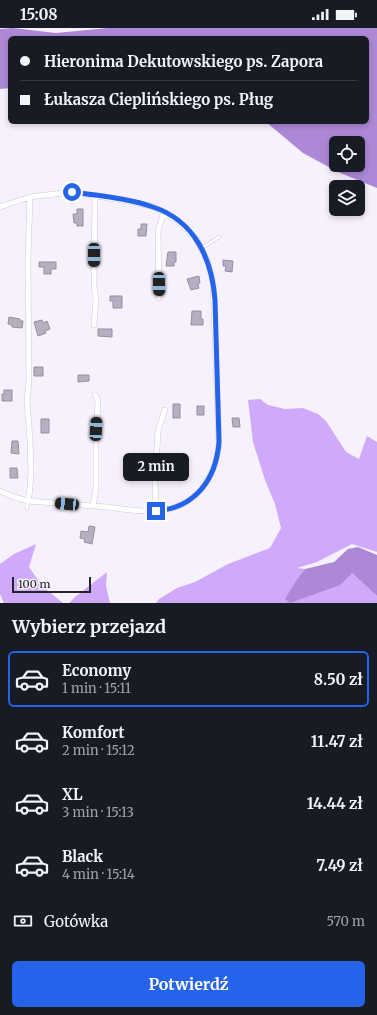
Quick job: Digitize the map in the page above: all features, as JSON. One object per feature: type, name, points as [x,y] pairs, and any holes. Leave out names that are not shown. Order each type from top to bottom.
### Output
[{"type":"street","points":[[0,207],[30,197],[72,192],[144,204],[164,212],[177,220],[188,230],[202,248],[208,262],[213,282],[219,442],[218,456],[211,476],[204,487],[191,499],[172,508],[156,511],[28,501],[0,491]]},
{"type":"street","points":[[94,325],[96,300],[95,195]]},
{"type":"street","points":[[28,501],[31,472],[27,402],[29,380],[28,258],[30,197]]},
{"type":"street","points":[[159,298],[158,231],[164,212]]},
{"type":"street","points":[[93,506],[96,488],[98,400],[95,394]]},
{"type":"street","points":[[156,511],[155,480],[158,431],[165,410]]},
{"type":"lane","points":[[202,248],[219,237]]},
{"type":"lane","points":[[26,509],[28,501]]},
{"type":"shaded area","points":[[13,28],[56,33],[108,28],[377,28],[377,188],[365,183],[365,180],[358,180],[338,172],[365,172],[365,136],[329,136],[329,167],[303,153],[268,124],[369,124],[369,36],[8,36],[8,88],[0,89],[0,29]]},
{"type":"shaded area","points":[[260,399],[268,405],[285,409],[303,408],[318,414],[326,421],[346,452],[359,459],[367,436],[377,442],[377,552],[352,544],[317,562],[297,568],[305,569],[286,599],[352,573],[377,596],[377,603],[156,603],[159,599],[177,588],[195,582],[228,564],[270,548],[281,528],[275,504],[265,480],[253,442],[248,400]]},
{"type":"shaded area","points":[[36,544],[29,567],[42,586],[63,603],[4,603],[0,594],[0,564],[14,554]]},
{"type":"shaded area","points":[[358,547],[377,555],[377,596],[352,573],[340,585],[290,603],[285,599],[305,569],[334,562],[348,549]]},
{"type":"shaded area","points":[[107,572],[106,586],[110,603],[69,603],[75,597]]},
{"type":"building","points":[[77,209],[83,209],[83,226],[77,226],[77,223],[74,223],[73,214],[77,214]]},
{"type":"building","points":[[141,224],[147,224],[146,236],[138,236],[138,229],[141,229]]},
{"type":"building","points":[[168,252],[176,252],[176,262],[174,262],[174,266],[166,266]]},
{"type":"building","points":[[223,260],[233,261],[232,272],[225,271],[226,266],[223,266]]},
{"type":"building","points":[[39,262],[56,262],[56,269],[51,269],[51,274],[44,274],[44,267],[39,267]]},
{"type":"building","points":[[199,276],[199,288],[191,290],[187,279]]},
{"type":"building","points":[[110,296],[122,296],[122,308],[113,308],[113,301],[110,301]]},
{"type":"building","points":[[192,311],[201,311],[203,325],[191,325]]},
{"type":"building","points":[[9,317],[23,321],[22,328],[12,327],[12,325],[8,324]]},
{"type":"building","points":[[42,320],[43,323],[47,321],[50,329],[45,331],[46,333],[38,336],[34,322]]},
{"type":"building","points":[[98,329],[112,329],[112,337],[98,336]]},
{"type":"building","points":[[34,367],[43,367],[43,376],[34,376]]},
{"type":"building","points":[[78,375],[89,375],[89,381],[78,382]]},
{"type":"building","points":[[4,390],[12,390],[12,401],[2,401],[2,394],[4,394]]},
{"type":"building","points":[[173,404],[180,404],[180,418],[173,418]]},
{"type":"building","points":[[197,406],[204,406],[204,415],[197,415]]},
{"type":"building","points":[[232,418],[239,418],[240,427],[233,427]]},
{"type":"building","points":[[41,419],[49,419],[49,433],[41,433]]},
{"type":"building","points":[[12,441],[18,441],[19,454],[11,453]]},
{"type":"building","points":[[10,468],[17,468],[18,478],[10,478]]},
{"type":"building","points":[[89,526],[95,527],[92,544],[84,542],[85,539],[80,538],[81,531],[88,532]]},
{"type":"route","points":[[72,192],[155,207],[177,220],[188,230],[197,240],[208,262],[213,282],[215,300],[215,343],[219,442],[218,456],[211,476],[204,487],[191,499],[172,508],[156,511]]}]
